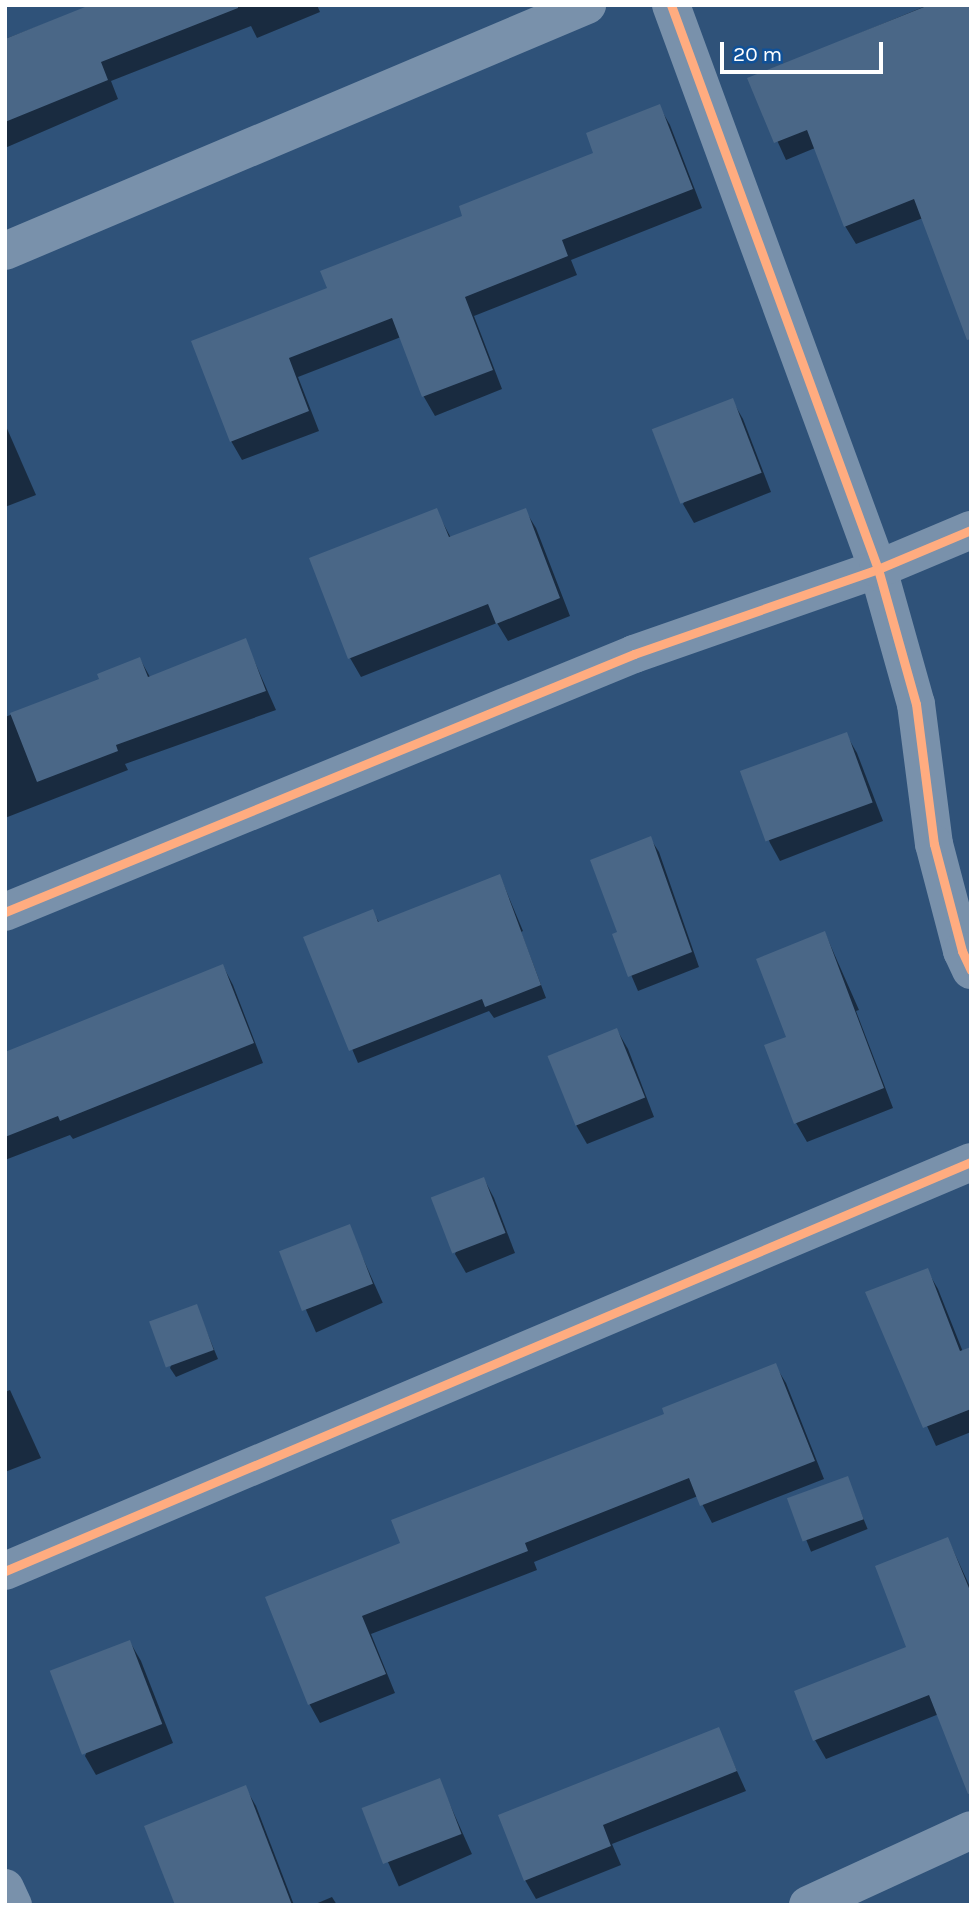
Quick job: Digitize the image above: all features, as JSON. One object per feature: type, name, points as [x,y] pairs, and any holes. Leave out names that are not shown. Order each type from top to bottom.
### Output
[{"type":"street","points":[[5,251],[587,5]]},
{"type":"street","points":[[671,5],[878,569],[916,705],[934,844],[961,951],[971,970]]},
{"type":"street","points":[[5,912],[634,654],[878,569],[971,530]]},
{"type":"street","points":[[5,1571],[971,1162]]},
{"type":"street","points":[[808,1905],[971,1830]]},
{"type":"street","points":[[5,1888],[13,1905]]},
{"type":"building","points":[[90,5],[238,5],[238,8],[101,62],[108,80],[5,122],[5,39]]},
{"type":"building","points":[[929,5],[971,5],[971,339],[967,340],[914,199],[844,227],[807,130],[774,143],[747,78]]},
{"type":"building","points":[[660,104],[693,189],[562,240],[568,256],[465,297],[493,370],[422,397],[392,318],[289,358],[309,411],[230,442],[191,341],[327,288],[320,271],[462,216],[459,206],[593,153],[586,133]]},
{"type":"building","points":[[733,398],[762,473],[680,504],[652,429]]},
{"type":"building","points":[[437,508],[449,537],[526,508],[560,598],[496,624],[488,604],[348,659],[309,558]]},
{"type":"building","points":[[246,638],[266,691],[116,745],[118,751],[37,782],[10,713],[99,679],[97,674],[140,657],[148,677]]},
{"type":"building","points":[[847,732],[873,802],[766,841],[740,771]]},
{"type":"building","points":[[651,836],[692,952],[628,977],[612,934],[617,932],[590,860]]},
{"type":"building","points":[[500,874],[541,985],[485,1007],[482,999],[349,1051],[303,937],[373,909],[378,922]]},
{"type":"building","points":[[825,931],[884,1088],[794,1124],[764,1045],[786,1037],[756,959]]},
{"type":"building","points":[[223,964],[254,1043],[60,1121],[58,1116],[5,1137],[5,1052]]},
{"type":"building","points":[[617,1028],[645,1098],[576,1126],[547,1056]]},
{"type":"building","points":[[484,1177],[506,1233],[452,1253],[431,1197]]},
{"type":"building","points":[[350,1224],[373,1284],[302,1311],[279,1251]]},
{"type":"building","points":[[928,1268],[960,1351],[971,1347],[971,1409],[923,1428],[865,1292]]},
{"type":"building","points":[[197,1304],[214,1350],[166,1367],[149,1321]]},
{"type":"building","points":[[776,1363],[815,1461],[700,1506],[689,1478],[525,1543],[528,1551],[362,1616],[386,1674],[308,1705],[265,1597],[400,1543],[391,1520],[664,1414],[662,1408]]},
{"type":"building","points":[[848,1476],[864,1519],[803,1541],[787,1498]]},
{"type":"building","points":[[948,1537],[971,1593],[971,1793],[968,1794],[929,1695],[813,1741],[794,1691],[906,1647],[875,1566]]},
{"type":"building","points":[[130,1640],[162,1724],[82,1755],[50,1671]]},
{"type":"building","points":[[719,1727],[737,1771],[603,1825],[611,1846],[524,1881],[498,1815]]},
{"type":"building","points":[[440,1778],[462,1834],[383,1864],[362,1808]]},
{"type":"building","points":[[246,1785],[292,1905],[175,1905],[144,1826]]},
{"type":"cycle path","points":[[671,5],[878,569],[916,704],[934,844],[962,951],[971,970]]},
{"type":"cycle path","points":[[5,912],[634,654],[878,569],[971,530]]},
{"type":"cycle path","points":[[5,1571],[971,1162]]}]
